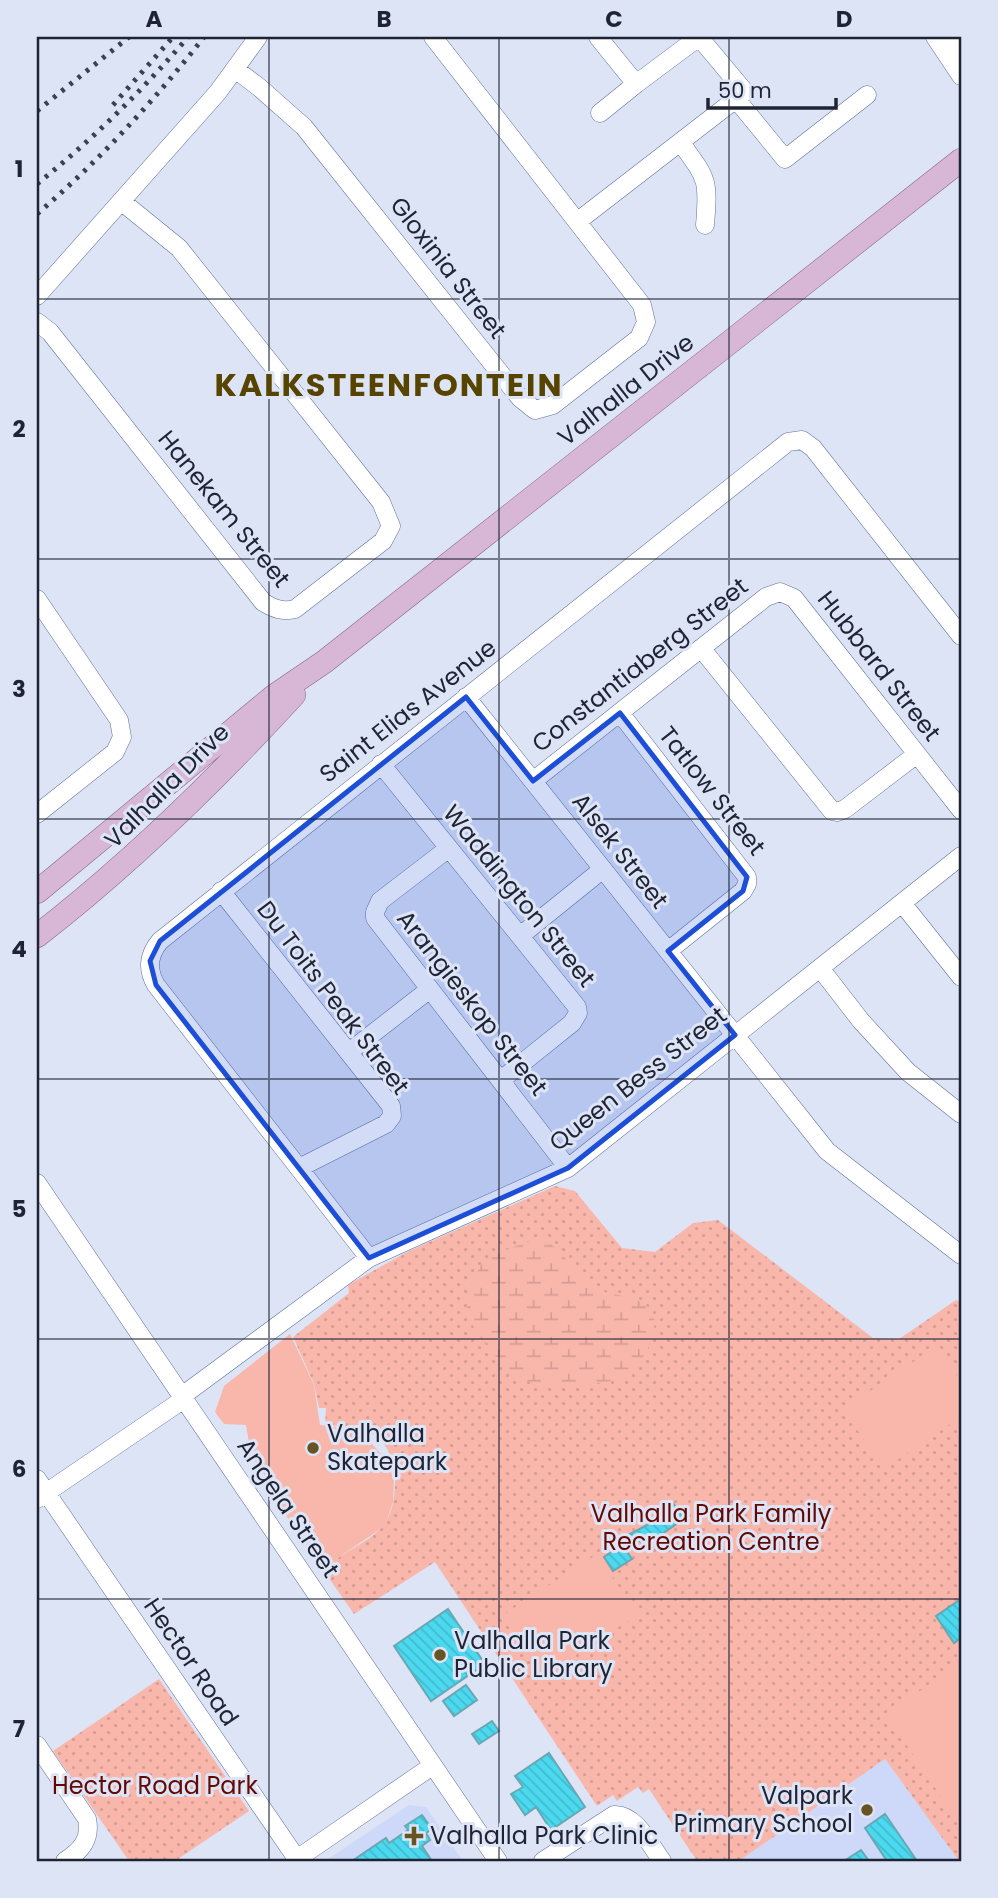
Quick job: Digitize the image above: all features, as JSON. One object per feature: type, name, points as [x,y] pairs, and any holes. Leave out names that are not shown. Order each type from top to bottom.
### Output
[{"type":"main road","name":"Valhalla Drive","points":[[37,892],[274,695],[324,662],[961,160]]},
{"type":"main road","name":"Valhalla Drive","points":[[37,936],[98,889],[150,842],[324,662]]},
{"type":"street","points":[[37,296],[218,92],[258,37]]},
{"type":"street","name":"Gloxinia Street","points":[[235,69],[304,127],[520,398],[536,410],[553,405],[639,338],[646,322],[642,305],[433,37]]},
{"type":"street","points":[[598,37],[636,84]]},
{"type":"street","points":[[578,221],[745,92],[699,37],[600,113]]},
{"type":"street","points":[[934,37],[961,76]]},
{"type":"street","points":[[949,37],[961,48]]},
{"type":"street","points":[[736,100],[785,159],[867,95]]},
{"type":"street","points":[[681,143],[705,177],[705,225]]},
{"type":"street","name":"Hanekam Street","points":[[37,322],[50,332],[263,602],[281,611],[296,609],[383,541],[391,526],[381,502],[179,248],[121,201]]},
{"type":"street","name":"Saint Elias Avenue","points":[[369,1258],[156,985],[149,970],[151,954],[160,941],[788,442],[802,440],[813,448],[961,636]]},
{"type":"street","name":"Constantiaberg Street","points":[[533,781],[766,597],[780,592]]},
{"type":"street","name":"Hubbard Street","points":[[780,592],[794,598],[961,810]]},
{"type":"street","points":[[37,599],[119,720],[122,737],[115,752],[37,814]]},
{"type":"street","points":[[701,648],[832,811],[845,809],[917,754]]},
{"type":"street","name":"Alsek Street","points":[[466,697],[827,1151],[961,1255]]},
{"type":"street","name":"Tatlow Street","points":[[620,713],[747,877],[743,891],[668,951]]},
{"type":"street","name":"Waddington Street","points":[[381,764],[574,1003],[578,1013],[572,1023],[501,1080]]},
{"type":"street","name":"Arangieskop Street","points":[[449,848],[380,901],[375,912],[378,923],[568,1168]]},
{"type":"street","name":"Queen Bess Street","points":[[40,1490],[183,1398],[369,1258],[568,1168],[961,856]]},
{"type":"street","points":[[520,936],[603,869]]},
{"type":"street","name":"Du Toits Peak Street","points":[[221,891],[391,1106],[390,1121],[299,1168]]},
{"type":"street","points":[[902,903],[961,977]]},
{"type":"street","points":[[820,968],[861,1021],[908,1072],[961,1114]]},
{"type":"street","points":[[349,1052],[430,989]]},
{"type":"street","name":"Angela Street","points":[[37,1183],[498,1861]]},
{"type":"street","name":"Hector Road","points":[[40,1490],[296,1860]]},
{"type":"street","points":[[37,1745],[87,1818],[88,1836],[81,1850],[65,1861]]},
{"type":"street","points":[[296,1860],[432,1766]]},
{"type":"street","points":[[543,1861],[614,1815],[620,1814],[628,1817],[662,1861]]},
{"type":"highlighted area","points":[[466,697],[533,781],[620,713],[747,877],[743,891],[668,951],[735,1035],[568,1168],[369,1258],[156,985],[150,961],[160,941]]},
{"type":"shaded area","name":"Valpark Primary School","points":[[885,1759],[959,1861],[739,1861]]},
{"type":"shaded area","points":[[409,1805],[426,1807],[463,1861],[325,1861]]},
{"type":"green space","name":"Valhalla Park Family Recreation Centre","points":[[555,1186],[575,1191],[622,1248],[655,1252],[693,1223],[718,1220],[873,1338],[899,1339],[956,1300],[961,1302],[961,1861],[885,1759],[739,1861],[733,1858],[727,1861],[697,1861],[649,1789],[643,1793],[638,1787],[617,1801],[613,1795],[597,1806],[435,1562],[354,1614],[319,1564],[329,1557],[333,1561],[378,1532],[390,1512],[395,1481],[401,1476],[387,1449],[374,1434],[365,1430],[325,1425],[326,1408],[319,1408],[314,1384],[293,1337],[349,1293],[348,1285],[407,1252]]},
{"type":"green space","points":[[537,1239],[562,1253],[587,1284],[647,1305],[653,1314],[654,1327],[649,1346],[629,1372],[604,1382],[537,1384],[521,1377],[499,1360],[480,1337],[468,1313],[467,1302],[480,1267],[494,1256]]},
{"type":"green space","name":"Valhalla Skatepark","points":[[290,1334],[314,1385],[320,1425],[350,1428],[366,1437],[387,1461],[394,1480],[393,1502],[385,1526],[333,1561],[329,1557],[320,1564],[274,1498],[278,1495],[251,1455],[246,1425],[224,1424],[215,1412],[224,1386]]},
{"type":"green space","points":[[937,1346],[961,1382],[961,1417],[884,1469],[843,1409]]},
{"type":"green space","points":[[597,1554],[637,1615],[542,1677],[502,1616]]},
{"type":"green space","points":[[961,1663],[961,1827],[886,1714]]},
{"type":"green space","name":"Hector Road Park","points":[[159,1679],[249,1811],[175,1861],[129,1861],[53,1751]]},
{"type":"building","points":[[673,1503],[684,1519],[653,1540],[652,1538],[642,1544],[639,1540],[630,1546],[624,1537],[651,1523],[659,1516],[657,1514]]},
{"type":"building","points":[[619,1540],[632,1559],[613,1571],[604,1557],[614,1550],[611,1545]]},
{"type":"building","points":[[961,1599],[961,1638],[954,1643],[936,1616]]},
{"type":"building","name":"Valhalla Park Public Library","points":[[448,1609],[485,1664],[431,1701],[394,1646]]},
{"type":"building","points":[[466,1685],[477,1700],[454,1716],[443,1701]]},
{"type":"building","points":[[492,1721],[499,1731],[479,1744],[472,1734]]},
{"type":"building","points":[[549,1753],[585,1807],[551,1830],[536,1807],[525,1815],[511,1794],[523,1787],[515,1776]]},
{"type":"building","points":[[885,1814],[917,1861],[887,1861],[865,1828]]},
{"type":"building","name":"Valhalla Park Clinic","points":[[422,1815],[432,1829],[426,1833],[430,1840],[422,1846],[432,1861],[352,1861],[386,1838],[389,1843],[408,1830],[405,1826]]},
{"type":"building","points":[[861,1850],[869,1861],[844,1861]]},
{"type":"railway","points":[[37,111],[129,37]]},
{"type":"railway","points":[[113,105],[173,37]]},
{"type":"railway","points":[[37,184],[116,114],[188,37]]},
{"type":"railway","points":[[37,214],[125,130],[204,37]]},
{"type":"place","name":"Valhalla Skatepark","points":[[313,1448]]},
{"type":"place","name":"Valhalla Park Public Library","points":[[440,1655]]},
{"type":"place","name":"Valpark Primary School","points":[[867,1810]]},
{"type":"place","name":"Valhalla Park Clinic","points":[[414,1836]]},
{"type":"district","name":"KALKSTEENFONTEIN","points":[[389,385]]}]
